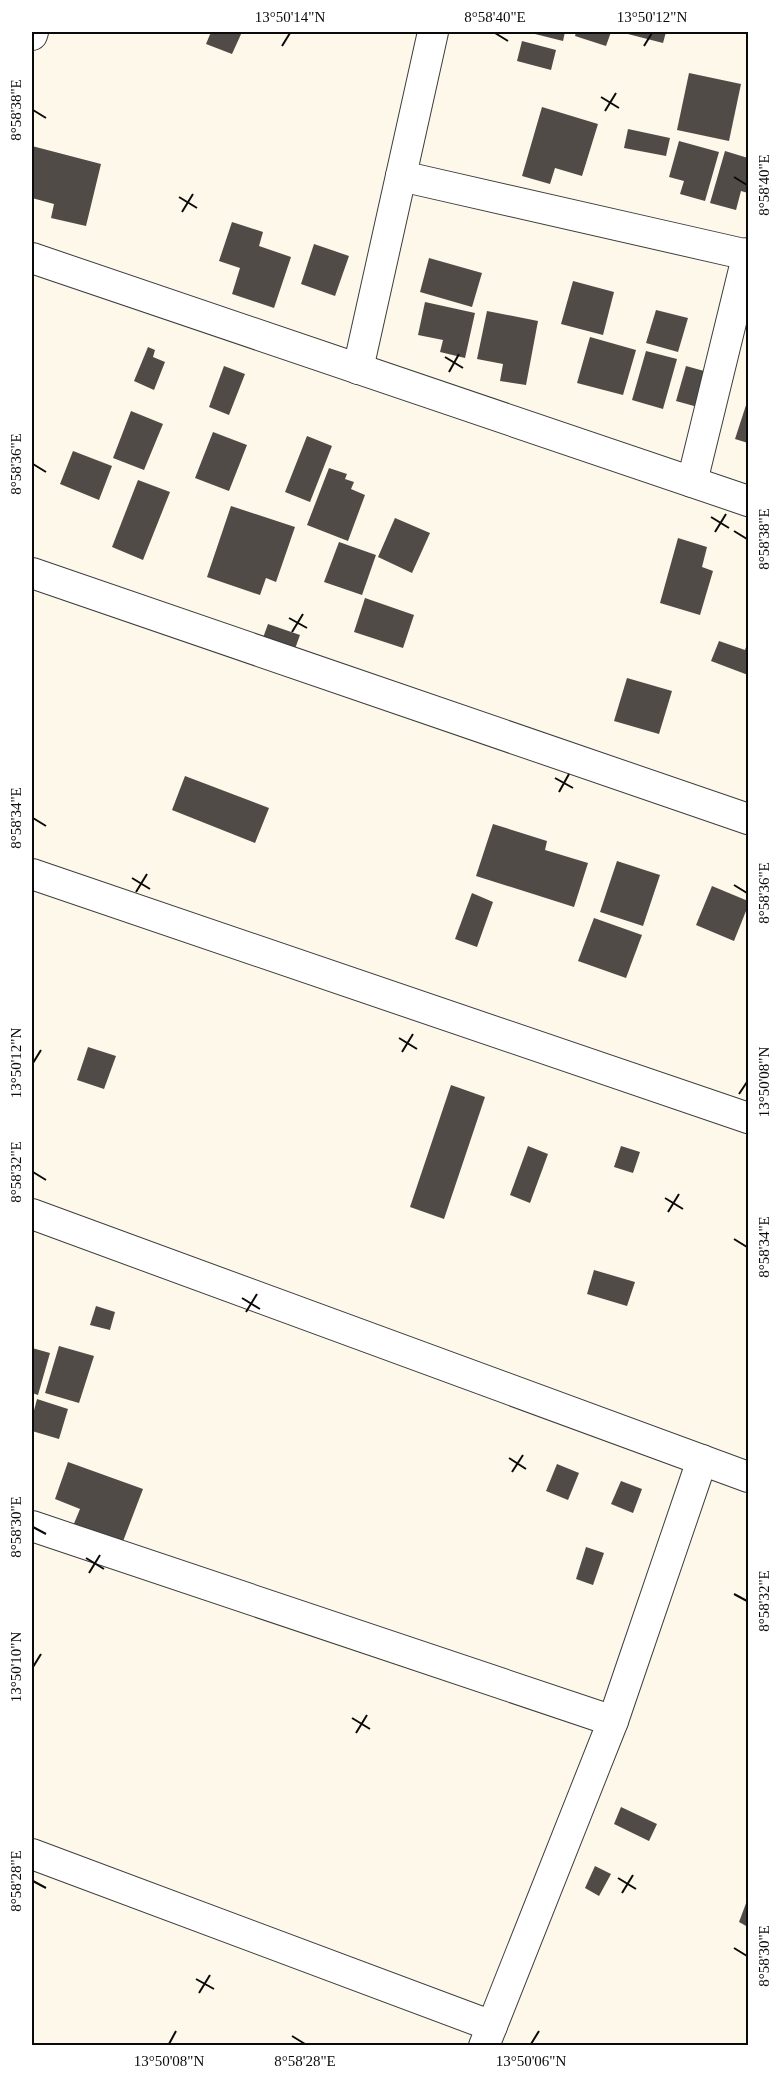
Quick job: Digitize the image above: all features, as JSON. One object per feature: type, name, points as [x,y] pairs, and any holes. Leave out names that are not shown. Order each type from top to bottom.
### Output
[{"type":"street","points":[[358,369],[433,32]]},
{"type":"street","points":[[401,176],[748,255],[692,482]]},
{"type":"street","points":[[32,258],[748,501]]},
{"type":"street","points":[[32,573],[748,819]]},
{"type":"street","points":[[32,874],[748,1118]]},
{"type":"street","points":[[32,1214],[748,1477]]},
{"type":"street","points":[[32,1854],[488,2036],[613,1720],[702,1460]]},
{"type":"street","points":[[32,1526],[613,1720]]},
{"type":"building","points":[[211,32],[242,32],[232,54],[206,44]]},
{"type":"building","points":[[527,32],[565,32],[563,41]]},
{"type":"building","points":[[576,32],[611,32],[606,46],[575,36]]},
{"type":"building","points":[[620,32],[666,32],[663,43]]},
{"type":"building","points":[[522,41],[556,50],[551,70],[517,61]]},
{"type":"building","points":[[689,73],[741,84],[729,141],[677,130]]},
{"type":"building","points":[[542,107],[598,124],[582,176],[555,168],[550,184],[522,176]]},
{"type":"building","points":[[628,129],[670,138],[666,156],[624,148]]},
{"type":"building","points":[[679,141],[719,152],[705,201],[680,194],[684,181],[669,177]]},
{"type":"building","points":[[32,146],[101,164],[86,226],[51,218],[54,204],[32,198]]},
{"type":"building","points":[[725,151],[748,158],[748,193],[741,191],[736,210],[710,203]]},
{"type":"building","points":[[232,222],[263,232],[259,246],[291,257],[274,308],[232,294],[240,268],[219,261]]},
{"type":"building","points":[[314,244],[349,256],[335,296],[301,284]]},
{"type":"building","points":[[429,258],[482,273],[472,307],[420,292]]},
{"type":"building","points":[[573,281],[614,292],[603,335],[561,324]]},
{"type":"building","points":[[425,302],[475,313],[465,358],[440,352],[443,340],[418,335]]},
{"type":"building","points":[[656,310],[688,318],[678,352],[646,343]]},
{"type":"building","points":[[487,311],[538,321],[526,385],[500,381],[503,364],[477,359]]},
{"type":"building","points":[[590,337],[636,350],[623,395],[577,383]]},
{"type":"building","points":[[148,347],[155,350],[153,357],[165,362],[154,390],[134,381]]},
{"type":"building","points":[[646,351],[677,359],[663,409],[632,400]]},
{"type":"building","points":[[224,366],[245,374],[229,415],[209,407]]},
{"type":"building","points":[[686,366],[715,374],[705,409],[676,401]]},
{"type":"building","points":[[748,399],[748,443],[735,439]]},
{"type":"building","points":[[131,411],[163,424],[144,470],[113,458]]},
{"type":"building","points":[[213,432],[247,445],[229,491],[195,478]]},
{"type":"building","points":[[307,436],[332,446],[310,502],[285,492]]},
{"type":"building","points":[[73,451],[112,466],[99,500],[60,484]]},
{"type":"building","points":[[329,468],[347,474],[345,479],[354,482],[351,489],[365,495],[348,541],[307,525]]},
{"type":"building","points":[[138,480],[170,492],[143,560],[112,547]]},
{"type":"building","points":[[231,506],[295,527],[276,582],[266,578],[260,595],[207,577]]},
{"type":"building","points":[[395,518],[430,533],[412,573],[378,557]]},
{"type":"building","points":[[678,538],[707,547],[702,567],[713,571],[700,615],[660,603]]},
{"type":"building","points":[[339,542],[376,555],[362,595],[324,582]]},
{"type":"building","points":[[365,598],[414,615],[403,648],[354,632]]},
{"type":"building","points":[[268,624],[300,635],[292,657],[260,646]]},
{"type":"building","points":[[719,641],[745,650],[748,641],[748,675],[711,661]]},
{"type":"building","points":[[627,678],[672,691],[659,734],[614,721]]},
{"type":"building","points":[[185,776],[269,808],[255,843],[172,810]]},
{"type":"building","points":[[493,824],[547,841],[545,850],[588,863],[574,907],[476,876]]},
{"type":"building","points":[[617,861],[660,875],[643,926],[600,912]]},
{"type":"building","points":[[712,886],[748,901],[734,941],[696,925]]},
{"type":"building","points":[[472,893],[493,902],[477,947],[455,939]]},
{"type":"building","points":[[594,918],[642,935],[626,978],[578,961]]},
{"type":"building","points":[[88,1047],[116,1056],[104,1089],[77,1080]]},
{"type":"building","points":[[451,1085],[485,1097],[444,1219],[410,1207]]},
{"type":"building","points":[[528,1146],[548,1154],[530,1203],[510,1195]]},
{"type":"building","points":[[621,1146],[640,1152],[633,1173],[614,1167]]},
{"type":"building","points":[[594,1270],[635,1282],[627,1306],[587,1294]]},
{"type":"building","points":[[96,1306],[115,1312],[110,1330],[90,1325]]},
{"type":"building","points":[[59,1346],[94,1356],[79,1403],[45,1393]]},
{"type":"building","points":[[32,1348],[50,1353],[38,1395],[32,1393]]},
{"type":"building","points":[[37,1399],[68,1409],[59,1439],[32,1431],[32,1418]]},
{"type":"building","points":[[68,1462],[143,1489],[122,1544],[73,1526],[80,1509],[55,1499]]},
{"type":"building","points":[[557,1464],[579,1473],[568,1500],[546,1491]]},
{"type":"building","points":[[621,1481],[642,1489],[633,1513],[611,1504]]},
{"type":"building","points":[[586,1547],[604,1553],[593,1585],[576,1579]]},
{"type":"building","points":[[621,1807],[657,1824],[649,1841],[614,1824]]},
{"type":"building","points":[[595,1866],[611,1874],[599,1896],[585,1888]]},
{"type":"building","points":[[748,1898],[748,1927],[739,1922]]}]
